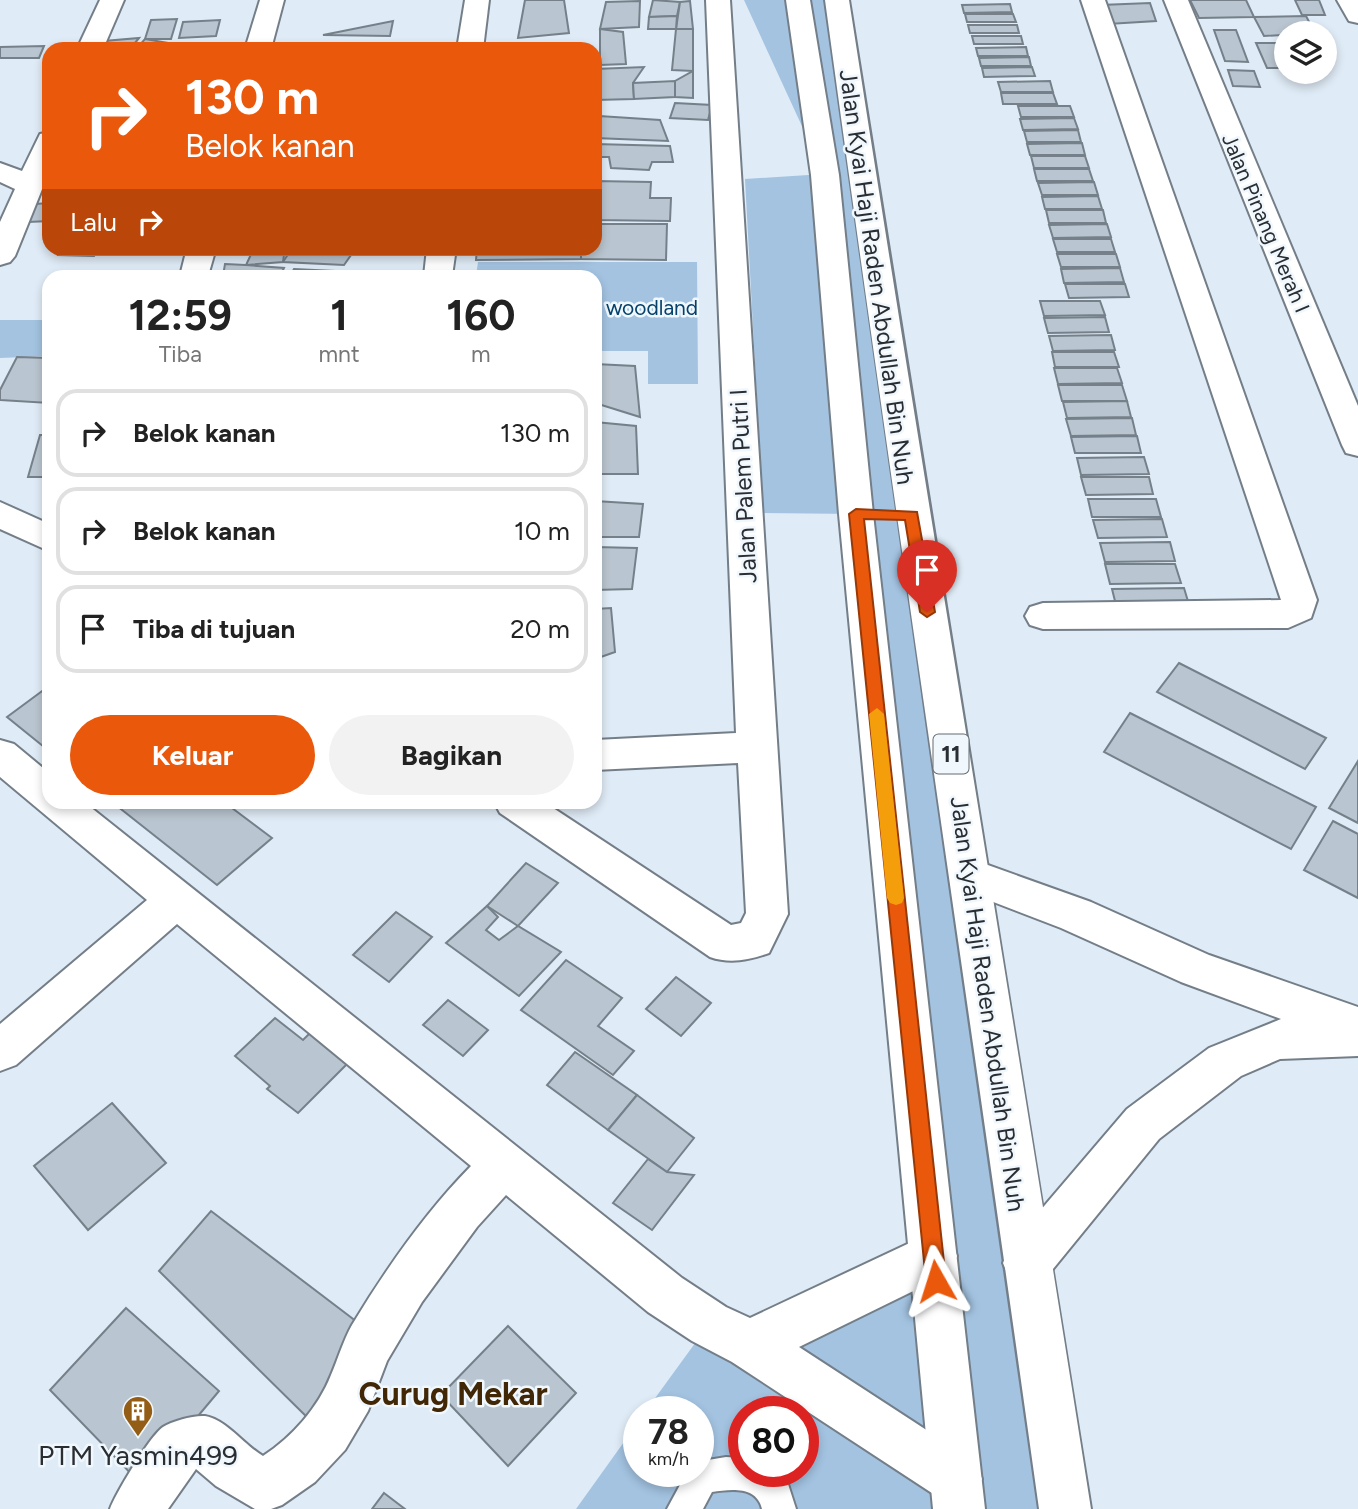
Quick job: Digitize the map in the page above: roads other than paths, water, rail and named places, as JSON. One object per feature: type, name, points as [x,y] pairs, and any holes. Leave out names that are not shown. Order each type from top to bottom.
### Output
[{"type":"main road","points":[[93,42],[112,0]]},
{"type":"main road","points":[[260,42],[272,0]]},
{"type":"main road","points":[[471,42],[477,0]]},
{"type":"main road","name":"Jalan Palem Putri I","points":[[524,809],[725,944],[754,940],[767,914],[718,0]]},
{"type":"main road","name":"Jalan Kyai Haji Raden Abdullah Bin Nuh","points":[[798,0],[825,175],[856,514],[958,1494]]},
{"type":"main road","name":"Jalan Kyai Haji Raden Abdullah Bin Nuh","points":[[837,0],[912,516],[971,876],[1065,1509]]},
{"type":"main road","points":[[1044,616],[1288,615],[1297,609],[1299,600],[1093,0]]},
{"type":"main road","name":"Jalan Pinang Merah I","points":[[1176,0],[1358,445]]},
{"type":"main road","points":[[1349,0],[1358,16]]},
{"type":"main road","points":[[0,256],[42,156]]},
{"type":"main road","points":[[0,171],[29,185]]},
{"type":"main road","points":[[0,514],[42,535]]},
{"type":"main road","points":[[856,514],[912,516]]},
{"type":"main road","points":[[602,755],[756,747]]},
{"type":"main road","points":[[0,755],[42,790]]},
{"type":"main road","points":[[65,809],[664,1295],[709,1324],[750,1344],[958,1494]]},
{"type":"main road","points":[[971,876],[1076,915],[1196,969],[1358,1027]]},
{"type":"main road","points":[[0,1051],[176,900]]},
{"type":"main road","points":[[1027,1263],[1143,1124],[1225,1062],[1278,1039],[1358,1036]]},
{"type":"main road","points":[[136,1509],[180,1446],[204,1441],[234,1468],[263,1486],[297,1464],[327,1432],[350,1393],[367,1347],[405,1285],[460,1211],[505,1164]]},
{"type":"main road","points":[[750,1344],[933,1256]]},
{"type":"lane","points":[[684,1509],[702,1478],[719,1473],[758,1476],[772,1486],[779,1509]]},
{"type":"place","name":"PTM Yasmin499","points":[[138,1438]]},
{"type":"district","name":"Curug Mekar","points":[[453,1394]]},
{"type":"park label","name":"woodland","points":[[652,307]]}]
